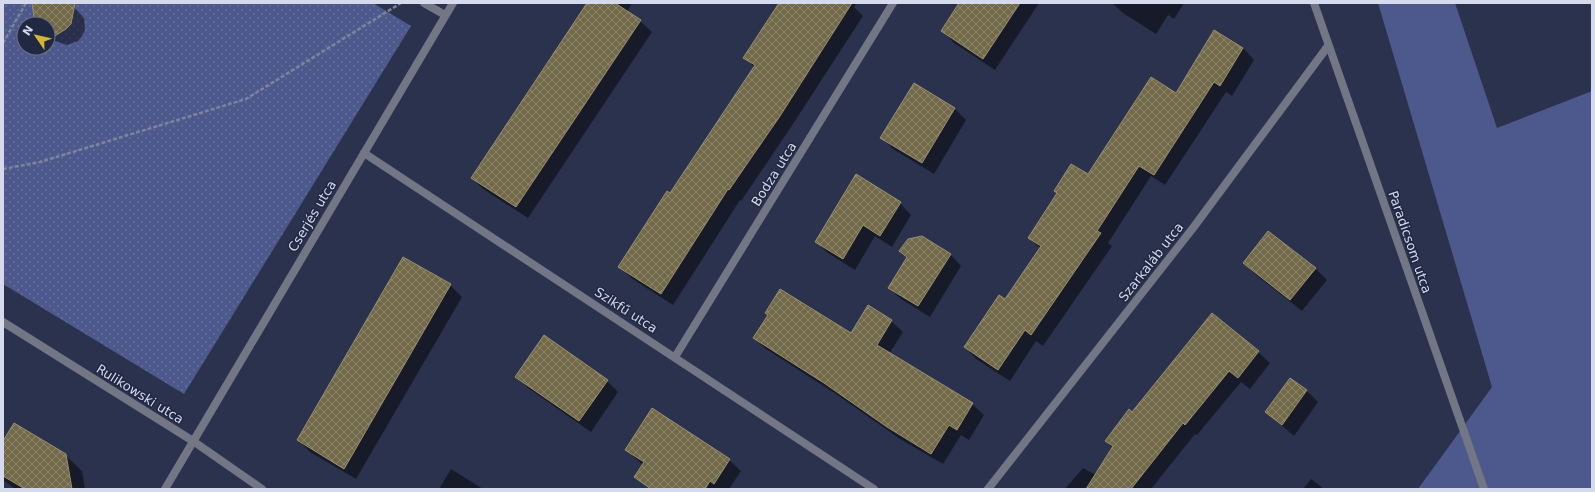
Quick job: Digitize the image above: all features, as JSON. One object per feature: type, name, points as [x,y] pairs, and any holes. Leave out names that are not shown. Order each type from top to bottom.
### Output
[{"type":"street","points":[[424,3],[445,15]]},
{"type":"street","name":"Cserjés utca","points":[[165,489],[453,3]]},
{"type":"street","name":"Bodza utca","points":[[675,357],[893,3]]},
{"type":"street","name":"Paradicsom utca","points":[[1314,3],[1484,489]]},
{"type":"street","name":"Szarkaláb utca","points":[[988,489],[1193,228],[1328,46]]},
{"type":"street","name":"Szikfű utca","points":[[364,153],[874,489]]},
{"type":"street","name":"Rulikowski utca","points":[[3,322],[193,442],[262,489]]},
{"type":"path","points":[[3,43],[26,3]]},
{"type":"path","points":[[3,169],[40,162],[246,99],[401,3]]},
{"type":"shaded area","points":[[3,3],[373,3],[411,26],[184,394],[3,284]]},
{"type":"shaded area","points":[[1378,3],[1455,3],[1497,128],[1592,91],[1592,489],[1418,489],[1492,387]]},
{"type":"building","points":[[32,3],[75,3],[71,24],[56,35],[56,16],[34,16]]},
{"type":"building","points":[[587,3],[615,3],[641,20],[516,207],[471,178]]},
{"type":"building","points":[[779,3],[852,3],[780,116],[729,190],[728,189],[661,294],[618,267],[667,191],[670,193],[755,65],[743,58]]},
{"type":"building","points":[[959,3],[1020,3],[983,59],[941,31]]},
{"type":"building","points":[[1214,30],[1243,48],[1220,86],[1214,82],[1154,175],[1139,166],[1097,231],[1101,233],[1031,335],[1025,330],[998,370],[964,347],[999,295],[1005,299],[1041,246],[1028,238],[1057,193],[1054,191],[1071,164],[1088,174],[1151,77],[1176,93]]},
{"type":"building","points":[[914,83],[955,108],[922,163],[880,138]]},
{"type":"building","points":[[856,174],[901,202],[880,236],[863,225],[843,259],[815,242]]},
{"type":"building","points":[[1268,231],[1316,268],[1290,300],[1243,263]]},
{"type":"building","points":[[922,236],[951,254],[918,306],[888,288],[907,257],[899,251],[908,239]]},
{"type":"building","points":[[403,257],[451,284],[344,469],[297,440]]},
{"type":"building","points":[[780,289],[851,333],[868,305],[892,320],[877,345],[973,403],[957,430],[949,425],[931,454],[887,427],[824,383],[753,338],[768,315],[765,313]]},
{"type":"building","points":[[1212,313],[1259,351],[1238,378],[1229,371],[1185,425],[1183,423],[1131,489],[1086,489],[1113,446],[1105,441],[1129,409],[1132,412]]},
{"type":"building","points":[[544,335],[608,380],[579,421],[515,377]]},
{"type":"building","points":[[1290,378],[1307,390],[1282,425],[1265,412]]},
{"type":"building","points":[[652,408],[730,459],[714,484],[710,481],[705,489],[651,489],[634,477],[644,462],[625,450]]},
{"type":"building","points":[[14,423],[66,454],[72,489],[25,489],[3,476],[3,441]]}]
